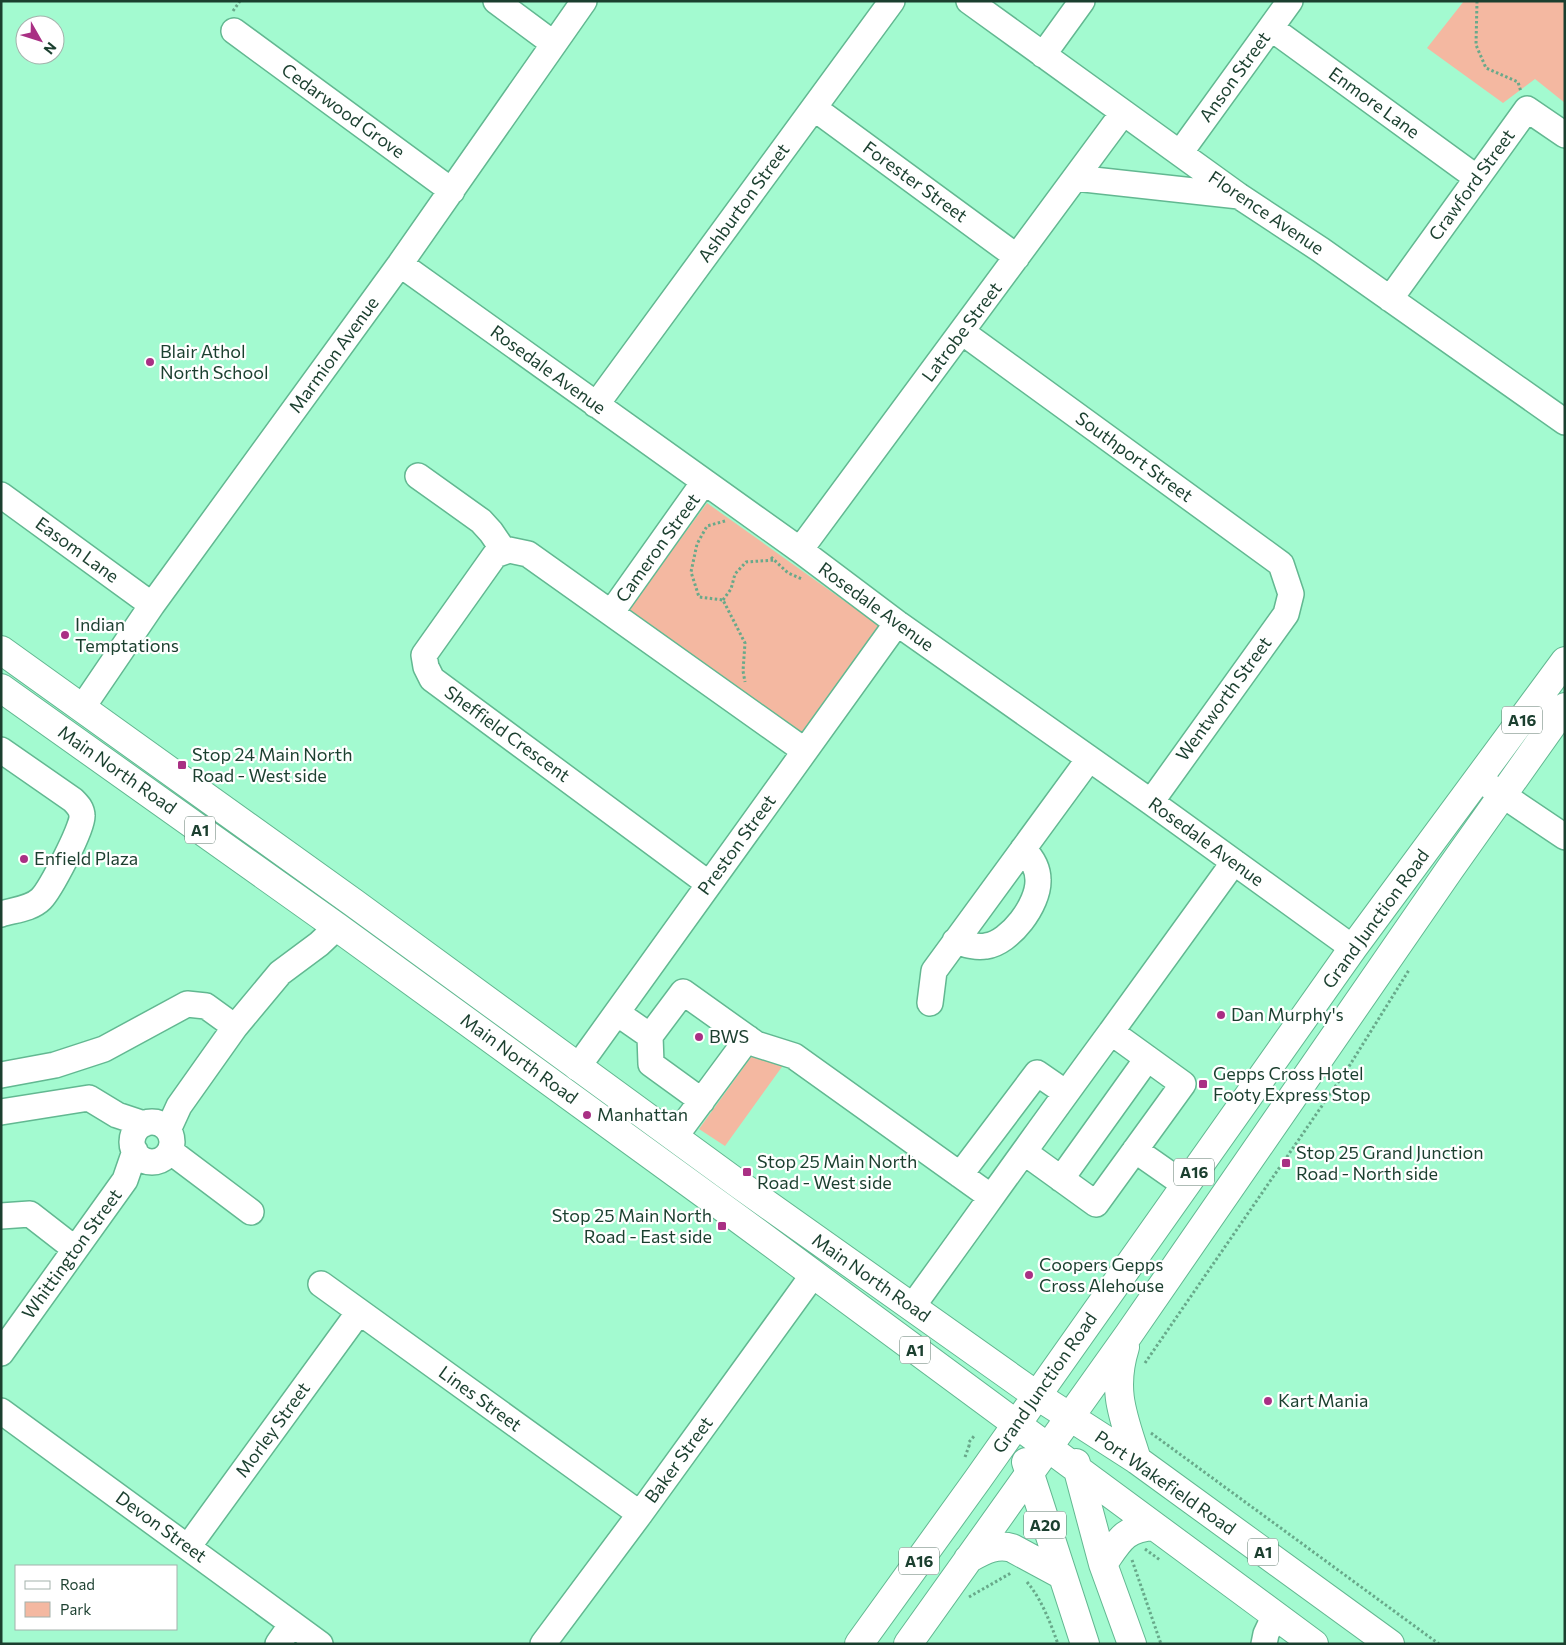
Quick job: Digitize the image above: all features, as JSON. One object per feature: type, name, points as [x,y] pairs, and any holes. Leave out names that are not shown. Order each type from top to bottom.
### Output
[{"type":"highway","name":"Main North Road","points":[[1,650],[354,904],[674,1138],[1036,1395]]},
{"type":"highway","name":"Grand Junction Road","points":[[859,1644],[1353,948],[1565,661]]},
{"type":"highway","name":"Main North Road","points":[[1,688],[562,1090],[1016,1424]]},
{"type":"highway","name":"Grand Junction Road","points":[[908,1644],[1130,1334],[1381,968],[1565,707]]},
{"type":"highway","points":[[64,733],[82,708]]},
{"type":"highway","points":[[337,927],[354,904]]},
{"type":"highway","points":[[1353,948],[1381,968]]},
{"type":"highway","points":[[562,1090],[577,1068]]},
{"type":"highway","points":[[1130,1334],[1120,1365],[1118,1392],[1137,1460]]},
{"type":"highway","name":"Port Wakefield Road","points":[[1036,1395],[1137,1460],[1390,1644]]},
{"type":"highway","name":"A20","points":[[1070,1417],[1077,1469],[1103,1564],[1132,1644]]},
{"type":"highway","name":"A1","points":[[1016,1424],[1314,1644]]},
{"type":"highway","name":"A20","points":[[1016,1424],[1029,1474],[1085,1644]]},
{"type":"highway","points":[[1103,1564],[1128,1532],[1141,1527],[1154,1526]]},
{"type":"highway","points":[[968,1559],[997,1546],[1005,1546],[1028,1556],[1062,1575]]},
{"type":"street","points":[[496,1],[554,44]]},
{"type":"street","name":"Marmion Avenue","points":[[82,708],[152,605],[400,264],[584,1]]},
{"type":"street","name":"Ashburton Street","points":[[596,405],[892,1]]},
{"type":"street","name":"Florence Avenue","points":[[969,1],[1239,196],[1321,250],[1565,422]]},
{"type":"street","points":[[1043,55],[1082,1]]},
{"type":"street","name":"Anson Street","points":[[1180,152],[1290,1]]},
{"type":"street","name":"Enmore Lane","points":[[1271,28],[1477,178]]},
{"type":"street","name":"Cedarwood Grove","points":[[234,31],[452,191]]},
{"type":"street","name":"Forester Street","points":[[814,108],[1017,257]]},
{"type":"street","points":[[1527,109],[1565,136]]},
{"type":"street","name":"Crawford Street","points":[[1390,299],[1527,109]]},
{"type":"street","name":"Latrobe Street","points":[[789,552],[962,332],[1123,113]]},
{"type":"street","points":[[1075,178],[1239,196]]},
{"type":"street","name":"Rosedale Avenue","points":[[400,264],[704,482],[789,552],[897,623],[1151,802],[1353,948]]},
{"type":"street","name":"Southport Street","points":[[962,332],[1281,564],[1291,594]]},
{"type":"street","points":[[418,476],[481,521],[492,532],[504,551],[509,550],[528,554],[805,750]]},
{"type":"street","name":"Cameron Street","points":[[611,614],[704,482]]},
{"type":"street","name":"Easom Lane","points":[[1,495],[152,605]]},
{"type":"street","name":"Sheffield Crescent","points":[[504,551],[495,555],[424,655],[426,667],[432,680],[710,884]]},
{"type":"street","name":"Wentworth Street","points":[[1151,802],[1286,614],[1291,594]]},
{"type":"street","name":"Preston Street","points":[[577,1068],[897,623]]},
{"type":"street","points":[[1,750],[72,800],[80,808],[83,817],[80,829],[51,886],[42,899],[33,906],[1,914]]},
{"type":"street","points":[[930,1003],[934,971],[1090,759]]},
{"type":"street","points":[[1478,779],[1565,837]]},
{"type":"street","points":[[955,941],[978,947],[996,943],[1006,938],[1025,915],[1037,892],[1038,881],[1034,862],[1023,849]]},
{"type":"street","points":[[912,1307],[1234,862]]},
{"type":"street","points":[[151,1140],[179,1106],[235,1027],[280,973],[319,944],[337,927]]},
{"type":"street","points":[[702,1100],[652,1064],[650,1036],[683,992],[756,1044],[794,1056],[991,1197]]},
{"type":"street","points":[[1,1074],[55,1065],[104,1049],[187,1004],[206,1006],[235,1027]]},
{"type":"street","points":[[617,1013],[650,1036]]},
{"type":"street","points":[[1024,1152],[1096,1204],[1183,1084],[1111,1032]]},
{"type":"street","points":[[674,1138],[748,1038]]},
{"type":"street","points":[[1061,1179],[1147,1059]]},
{"type":"street","points":[[960,1175],[1036,1073],[1066,1093]]},
{"type":"street","points":[[1,1112],[90,1098],[117,1115],[250,1212]]},
{"type":"street","name":"Whittington Street","points":[[1,1353],[125,1180],[151,1140]]},
{"type":"street","points":[[1135,1150],[1185,1185]]},
{"type":"street","points":[[1,1216],[30,1214],[76,1249]]},
{"type":"street","name":"Baker Street","points":[[543,1644],[814,1275]]},
{"type":"street","name":"Lines Street","points":[[321,1284],[640,1514]]},
{"type":"street","name":"Morley Street","points":[[188,1547],[359,1312]]},
{"type":"street","name":"Devon Street","points":[[1,1411],[320,1644]]},
{"type":"street","points":[[1264,1644],[1266,1634],[1275,1615]]},
{"type":"street","points":[[278,1644],[292,1624]]},
{"type":"path","points":[[1476,1],[1476,46],[1486,68],[1518,82],[1527,109]]},
{"type":"path","points":[[723,600],[699,597],[691,572],[697,544],[706,526],[724,521],[731,526]]},
{"type":"path","points":[[766,552],[788,573],[804,580]]},
{"type":"path","points":[[723,600],[731,588],[735,574],[746,562],[775,560],[789,552]]},
{"type":"path","points":[[723,600],[745,643],[743,671],[746,690]]},
{"type":"path","points":[[1143,1366],[1348,1068]]},
{"type":"path","points":[[1143,1428],[1439,1644]]},
{"type":"path","points":[[972,1452],[969,1446],[975,1436]]},
{"type":"path","points":[[1137,1552],[1144,1548],[1168,1566]]},
{"type":"path","points":[[1130,1556],[1161,1644]]},
{"type":"path","points":[[966,1598],[1016,1570]]},
{"type":"path","points":[[1021,1576],[1036,1593],[1058,1644]]},
{"type":"green space","points":[[1464,1],[1565,1],[1565,103],[1535,79],[1503,103],[1427,48]]},
{"type":"green space","points":[[707,503],[881,627],[803,736],[626,613]]},
{"type":"green space","points":[[754,1053],[784,1064],[725,1146],[699,1129]]},
{"type":"place","name":"Blair Athol North School","points":[[150,362]]},
{"type":"place","name":"Indian Temptations","points":[[65,635]]},
{"type":"place","name":"Stop 24 Main North Road - West side","points":[[182,765]]},
{"type":"place","name":"Enfield Plaza","points":[[24,859]]},
{"type":"place","name":"Dan Murphy's","points":[[1221,1015]]},
{"type":"place","name":"BWS","points":[[699,1037]]},
{"type":"place","name":"Gepps Cross Hotel Footy Express Stop","points":[[1203,1084]]},
{"type":"place","name":"Manhattan","points":[[587,1115]]},
{"type":"place","name":"Stop 25 Grand Junction Road - North side","points":[[1286,1163]]},
{"type":"place","name":"Stop 25 Main North Road - West side","points":[[747,1172]]},
{"type":"place","name":"Stop 25 Main North Road - East side","points":[[722,1226]]},
{"type":"place","name":"Coopers Gepps Cross Alehouse","points":[[1029,1275]]},
{"type":"place","name":"Kart Mania","points":[[1268,1401]]}]
